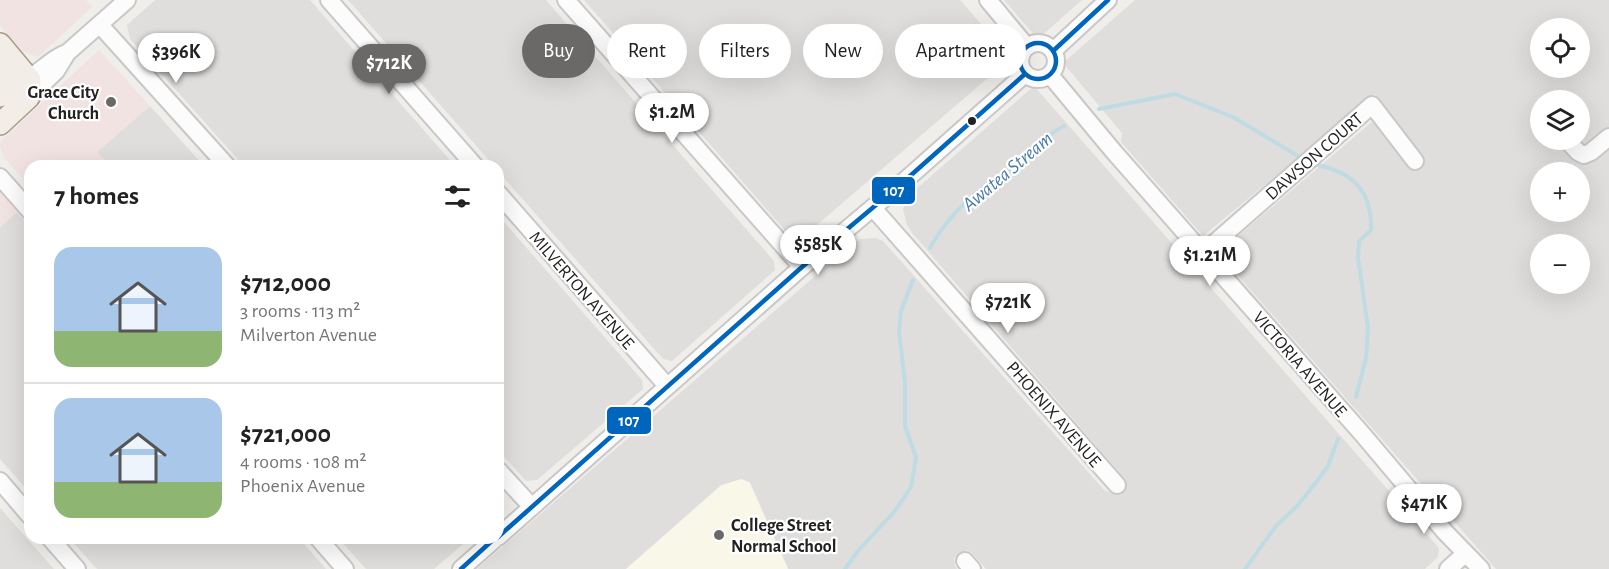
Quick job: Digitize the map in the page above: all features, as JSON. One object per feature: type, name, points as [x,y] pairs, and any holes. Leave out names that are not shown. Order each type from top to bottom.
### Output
[{"type":"main road","points":[[0,44],[14,85],[0,124]]},
{"type":"street","points":[[14,85],[56,71],[68,53],[127,0]]},
{"type":"street","points":[[329,0],[470,160]]},
{"type":"street","points":[[567,0],[802,267]]},
{"type":"street","points":[[988,0],[1027,46],[1046,44],[1053,51],[1056,64],[1050,75],[1039,80],[1026,75]]},
{"type":"street","points":[[1053,51],[1108,0]]},
{"type":"street","points":[[100,25],[222,160]]},
{"type":"street","name":"VICTORIA AVENUE","points":[[1050,75],[1114,152],[1465,554],[1481,569]]},
{"type":"street","points":[[504,532],[802,267],[873,208],[1020,78]]},
{"type":"street","name":"DAWSON COURT","points":[[1203,253],[1372,105],[1414,161]]},
{"type":"street","points":[[1576,150],[1584,155],[1609,137]]},
{"type":"street","points":[[0,177],[24,204]]},
{"type":"street","name":"MILVERTON AVENUE","points":[[504,200],[667,386]]},
{"type":"street","name":"PHOENIX AVENUE","points":[[873,208],[1117,485]]},
{"type":"street","points":[[504,477],[532,507]]},
{"type":"street","points":[[0,482],[24,509]]},
{"type":"street","points":[[55,544],[76,569]]},
{"type":"street","points":[[323,544],[345,569]]},
{"type":"street","points":[[461,569],[490,544]]},
{"type":"street","points":[[1448,569],[1465,554]]},
{"type":"shaded area","points":[[0,0],[86,0],[92,7],[38,57],[24,52],[0,26]]},
{"type":"shaded area","points":[[155,0],[310,0],[450,160],[239,160],[130,39],[127,25]]},
{"type":"shaded area","points":[[348,0],[546,0],[567,24],[522,24],[522,78],[595,78],[595,56],[607,70],[607,78],[614,78],[774,261],[775,270],[672,361],[663,359],[504,178],[504,160],[489,160]]},
{"type":"shaded area","points":[[584,0],[960,0],[981,24],[895,24],[895,78],[988,78],[796,243],[652,78],[687,78],[687,24],[607,24],[607,26]]},
{"type":"shaded area","points":[[1004,0],[1082,0],[1038,39]]},
{"type":"shaded area","points":[[1135,0],[1609,0],[1609,569],[1496,569],[1218,253],[1374,120],[1413,170],[1425,162],[1375,94],[1203,236],[1121,142],[1122,133],[1063,63]]},
{"type":"shaded area","points":[[99,50],[150,106],[97,152],[104,160],[24,160],[24,180],[4,158],[0,147],[1,141]]},
{"type":"shaded area","points":[[1034,86],[1439,548],[1438,557],[1425,569],[986,569],[972,553],[966,550],[954,558],[957,569],[788,569],[750,482],[721,485],[626,569],[477,569],[860,239],[876,238],[883,241],[1104,490],[1114,494],[1120,493],[1124,488],[1125,479],[913,234],[907,225],[903,209],[907,197]]},
{"type":"shaded area","points":[[150,106],[199,160],[104,160],[97,152]]},
{"type":"shaded area","points":[[0,192],[17,212],[0,227]]},
{"type":"shaded area","points":[[17,212],[24,220],[24,486],[0,459],[0,227]]},
{"type":"shaded area","points":[[504,222],[642,380],[643,389],[537,480],[526,481],[504,457]]},
{"type":"shaded area","name":"College Street Normal School","points":[[741,479],[749,482],[788,569],[626,569],[722,485]]},
{"type":"shaded area","points":[[0,508],[24,535],[24,544],[32,544],[54,569],[0,569]]},
{"type":"shaded area","points":[[74,544],[304,544],[326,569],[97,569]]},
{"type":"shaded area","points":[[344,544],[463,544],[434,569],[366,569]]},
{"type":"waterway","name":"Awatea Stream","points":[[1099,109],[1175,94],[1233,117],[1298,156]]},
{"type":"waterway","name":"Awatea Stream","points":[[930,248],[948,222],[970,198],[989,183],[1011,172],[1049,136],[1064,126]]},
{"type":"waterway","points":[[1318,165],[1342,173],[1351,179],[1364,195],[1370,217],[1371,230],[1359,241],[1358,257],[1368,328],[1366,358],[1356,397]]},
{"type":"waterway","name":"Awatea Stream","points":[[845,569],[857,552],[895,511],[911,487],[916,457],[905,426],[905,382],[899,332],[901,311],[913,280]]},
{"type":"waterway","name":"Awatea Stream","points":[[1245,569],[1276,526],[1298,505],[1318,480],[1328,466],[1338,439]]},
{"type":"transit line","name":"107","points":[[1053,51],[1108,0]]},
{"type":"transit line","name":"107","points":[[1038,43],[1051,48],[1056,61],[1051,74],[1038,79],[1025,74],[1020,61],[1025,48],[1038,43]]},
{"type":"transit line","name":"107","points":[[504,532],[802,267],[901,184],[1020,78]]},
{"type":"transit line","name":"107","points":[[461,569],[488,544]]},
{"type":"place","name":"Grace City Church","points":[[111,102]]},
{"type":"place","name":"College Street Normal School","points":[[719,535]]}]
